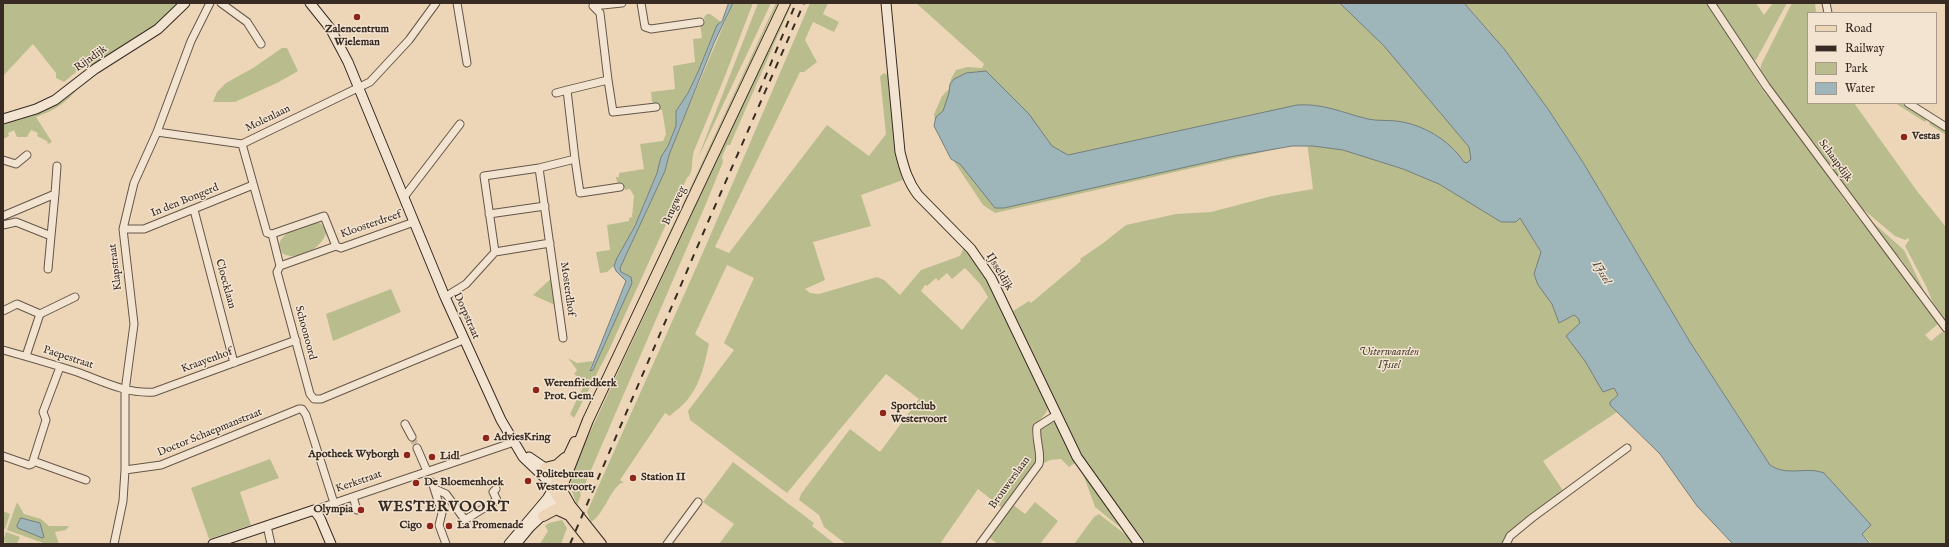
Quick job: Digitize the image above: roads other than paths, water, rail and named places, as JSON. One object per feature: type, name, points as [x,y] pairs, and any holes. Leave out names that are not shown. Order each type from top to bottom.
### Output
[{"type":"main road","name":"Brugweg","points":[[557,489],[567,456],[588,420],[785,3]]},
{"type":"main road","name":"Brugweg","points":[[557,489],[570,470],[588,420]]},
{"type":"main road","points":[[545,468],[557,466],[567,456]]},
{"type":"main road","points":[[543,516],[556,509],[574,515],[569,490],[570,470]]},
{"type":"main road","name":"Dorpstraat","points":[[557,489],[592,544]]},
{"type":"main road","name":"Dorpstraat","points":[[574,515],[601,544]]},
{"type":"street","name":"Rijndijk","points":[[3,119],[36,109],[63,95],[95,68],[158,29],[185,3]]},
{"type":"street","name":"Klapstraat","points":[[114,544],[123,501],[125,470],[125,390],[134,324],[123,229],[134,183],[157,132],[191,41],[210,3]]},
{"type":"street","points":[[221,3],[247,22],[261,44]]},
{"type":"street","name":"Dorpstraat","points":[[310,3],[335,35],[359,87],[463,340],[501,420],[527,462],[557,489]]},
{"type":"street","points":[[359,87],[370,82],[409,40],[436,3]]},
{"type":"street","points":[[457,3],[467,63]]},
{"type":"street","points":[[591,4],[622,3]]},
{"type":"street","points":[[641,3],[645,27],[651,29],[700,22]]},
{"type":"street","name":"IJsseldijk","points":[[886,3],[900,152],[904,170],[911,185],[918,195],[971,249],[992,278],[1077,457],[1139,544]]},
{"type":"street","name":"Schaapdijk","points":[[1712,3],[1766,86],[1946,328]]},
{"type":"street","points":[[591,4],[600,13],[613,112],[656,107]]},
{"type":"street","points":[[556,92],[608,80]]},
{"type":"street","name":"Molenlaan","points":[[157,132],[242,144],[359,87]]},
{"type":"street","points":[[567,90],[580,193],[620,187]]},
{"type":"street","points":[[1910,104],[1946,127]]},
{"type":"street","points":[[404,197],[460,124]]},
{"type":"street","name":"Schoonoord","points":[[242,144],[267,233],[272,234],[296,340],[310,394],[314,399],[321,399],[463,340]]},
{"type":"street","points":[[3,160],[16,164],[26,156]]},
{"type":"street","points":[[494,252],[484,176],[539,168],[575,159]]},
{"type":"street","points":[[48,269],[57,166]]},
{"type":"street","name":"Mosterdhof","points":[[539,168],[563,338]]},
{"type":"street","name":"In den Bongerd","points":[[123,229],[134,230],[144,228],[194,210],[254,185]]},
{"type":"street","points":[[51,236],[16,222],[7,223],[6,215],[55,194]]},
{"type":"street","points":[[489,214],[544,206]]},
{"type":"street","name":"Cloecklaan","points":[[194,210],[234,363]]},
{"type":"street","name":"Kloosterdreef","points":[[272,234],[324,216],[336,246]]},
{"type":"street","name":"Kloosterdreef","points":[[279,269],[336,246],[341,248],[414,222]]},
{"type":"street","points":[[445,297],[466,284],[494,252],[550,243]]},
{"type":"street","points":[[26,356],[40,314],[75,298]]},
{"type":"street","points":[[3,310],[17,304],[40,314]]},
{"type":"street","name":"Kraayenhof","points":[[125,390],[154,392],[296,340]]},
{"type":"street","name":"Paepestraat","points":[[3,350],[60,367],[125,390]]},
{"type":"street","points":[[3,456],[29,466],[33,461],[46,420],[44,412],[60,367]]},
{"type":"street","name":"Doctor Schaepmanstraat","points":[[125,470],[161,465],[296,410],[302,410],[306,415],[334,503]]},
{"type":"street","name":"Brouwerslaan","points":[[980,544],[1039,464],[1041,459],[1037,442],[1037,427],[1056,415]]},
{"type":"street","points":[[405,424],[412,438]]},
{"type":"street","name":"Dorpstraat","points":[[514,442],[531,459],[545,468],[557,489]]},
{"type":"street","name":"Kerkstraat","points":[[213,544],[514,442]]},
{"type":"street","points":[[417,448],[427,471]]},
{"type":"street","points":[[1506,544],[1510,536],[1532,518],[1627,448]]},
{"type":"street","points":[[33,461],[86,480]]},
{"type":"street","points":[[446,544],[439,525],[442,513],[433,486],[446,494],[465,520],[496,500],[492,492],[496,489]]},
{"type":"street","points":[[516,544],[530,527],[543,516],[557,489]]},
{"type":"street","points":[[509,544],[557,489]]},
{"type":"street","points":[[353,497],[357,510]]},
{"type":"street","points":[[667,544],[698,502]]},
{"type":"street","points":[[314,510],[320,518],[331,544]]},
{"type":"street","points":[[434,516],[442,513]]},
{"type":"street","points":[[267,526],[271,544]]},
{"type":"water","points":[[729,3],[733,3],[714,43],[669,155],[665,171],[620,268],[621,272],[631,277],[632,283],[593,370],[590,371],[626,281],[616,271],[614,266],[617,258],[635,226],[657,173],[661,157],[668,146],[676,126],[676,111],[688,93],[717,25],[722,21]]},
{"type":"water","name":"IJssel","points":[[1340,3],[1464,3],[1505,50],[1548,109],[1584,164],[1690,342],[1770,465],[1776,469],[1790,471],[1810,470],[1824,473],[1871,525],[1862,534],[1870,544],[1733,544],[1697,506],[1660,454],[1610,405],[1610,402],[1618,395],[1614,388],[1603,392],[1585,361],[1566,336],[1580,323],[1578,318],[1574,315],[1559,323],[1552,304],[1538,285],[1534,274],[1541,252],[1520,218],[1516,222],[1501,222],[1439,184],[1403,169],[1343,150],[1313,146],[1292,146],[1235,156],[1004,208],[995,208],[960,164],[951,159],[934,126],[936,117],[943,111],[949,93],[950,84],[954,79],[966,73],[986,71],[1029,114],[1052,146],[1068,155],[1297,105],[1306,105],[1333,109],[1368,119],[1406,123],[1425,129],[1443,140],[1464,162],[1467,163],[1471,159],[1469,147],[1384,46]]},
{"type":"water","points":[[21,518],[40,523],[44,537],[42,538],[18,528],[17,526]]},
{"type":"tunnel","points":[[412,437],[417,448]]},
{"type":"railway","points":[[759,92],[796,3]]},
{"type":"railway","points":[[570,544],[804,3]]},
{"type":"place","name":"Zalencentrum Wieleman","points":[[357,17]]},
{"type":"place","name":"Vestas","points":[[1904,137]]},
{"type":"place","name":"Werenfriedkerk Prot. Gem.","points":[[536,390]]},
{"type":"place","name":"Sportclub Westervoort","points":[[883,413]]},
{"type":"place","name":"AdviesKring","points":[[486,438]]},
{"type":"place","name":"Apotheek Wyborgh","points":[[407,455]]},
{"type":"place","name":"Lidl","points":[[432,457]]},
{"type":"place","name":"Station II","points":[[633,478]]},
{"type":"place","name":"Politebureau Westervoort","points":[[528,481]]},
{"type":"place","name":"De Bloemenhoek","points":[[416,483]]},
{"type":"place","name":"Olympia","points":[[361,510]]},
{"type":"place","name":"Cigo","points":[[430,526]]},
{"type":"place","name":"La Promenade","points":[[449,526]]},
{"type":"district","name":"WESTERVOORT","points":[[444,508]]},
{"type":"park label","name":"Uiterwaarden IJssel","points":[[1389,359]]}]
